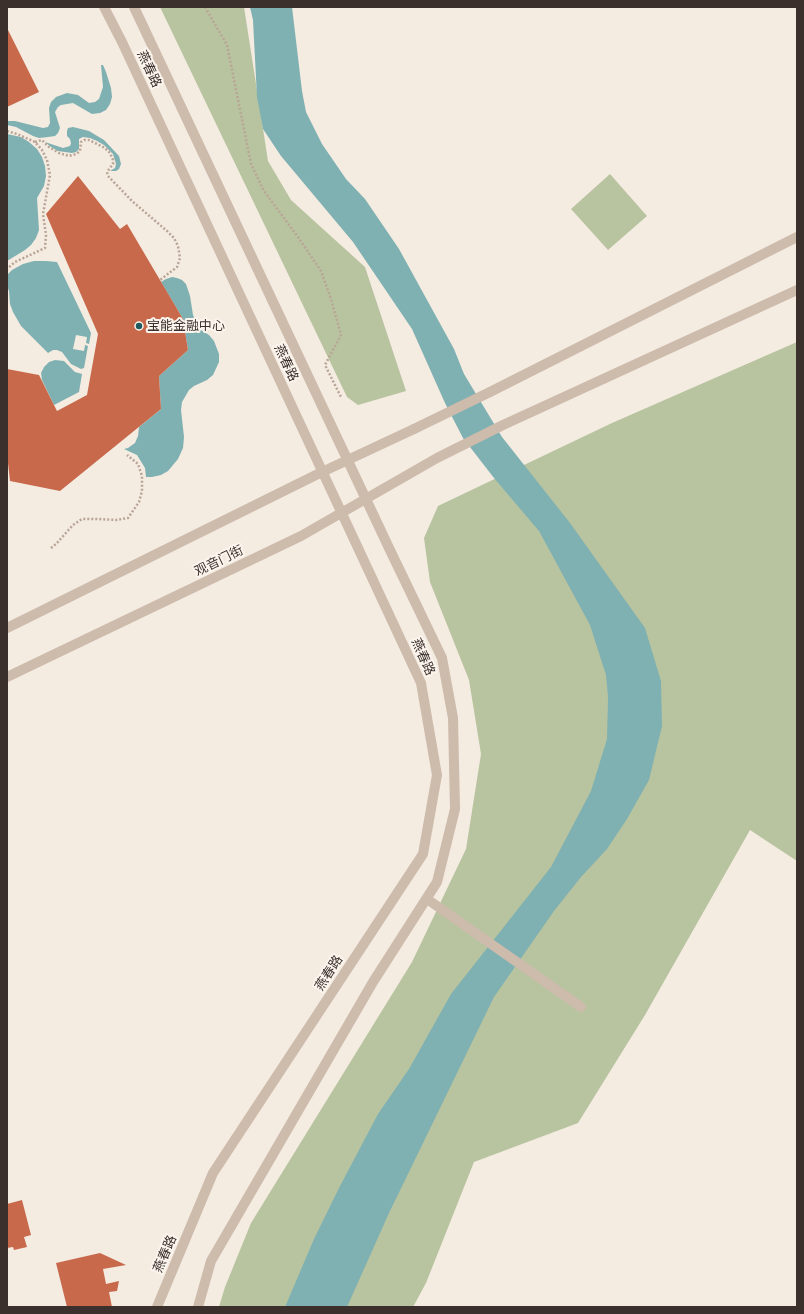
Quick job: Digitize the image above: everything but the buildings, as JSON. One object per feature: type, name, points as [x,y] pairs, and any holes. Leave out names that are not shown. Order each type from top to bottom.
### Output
[{"type":"street","name":"燕春路","points":[[104,7],[126,49],[421,683],[437,775],[424,854],[213,1173],[157,1307]]},
{"type":"street","name":"燕春路","points":[[134,7],[442,658],[453,718],[455,809],[437,882],[373,982],[211,1261],[198,1307]]},
{"type":"street","points":[[7,628],[322,472],[490,392],[797,237]]},
{"type":"street","name":"观音门街","points":[[7,677],[301,536],[437,458],[503,425],[797,290]]},
{"type":"street","points":[[427,898],[581,1007]]},
{"type":"path","points":[[205,7],[227,45],[251,164],[264,191],[321,271],[332,299],[341,335],[325,364],[341,398]]},
{"type":"path","points":[[7,131],[35,142],[42,150],[47,160],[50,174],[43,214],[46,235],[45,248],[15,262],[7,269]]},
{"type":"path","points":[[35,142],[42,140],[49,147],[59,153],[69,156],[80,151],[81,142],[84,140],[90,140],[105,148],[110,153],[113,164],[107,172],[108,176],[132,201],[167,231],[174,238],[178,246],[180,258],[177,267],[160,280]]},
{"type":"path","points":[[50,548],[56,544],[73,524],[82,519],[98,518],[116,520],[128,518],[139,502],[142,491],[142,476],[138,464],[127,455]]},
{"type":"green space","points":[[160,7],[244,7],[268,161],[291,200],[365,267],[406,391],[358,405],[347,397]]},
{"type":"green space","points":[[610,174],[647,216],[608,250],[571,209]]},
{"type":"green space","points":[[797,342],[797,861],[750,830],[645,1015],[578,1123],[474,1162],[426,1283],[413,1307],[219,1307],[225,1287],[251,1223],[412,962],[466,849],[481,754],[469,680],[430,582],[424,538],[438,506],[612,423]]},
{"type":"water","points":[[250,7],[292,7],[306,112],[322,144],[346,179],[365,199],[399,249],[454,349],[464,374],[502,437],[570,523],[645,628],[661,681],[662,726],[649,780],[627,819],[607,849],[581,877],[554,911],[494,997],[389,1213],[347,1307],[285,1307],[314,1239],[378,1114],[409,1069],[451,994],[551,867],[591,791],[607,739],[608,697],[606,675],[590,625],[539,531],[494,478],[463,438],[445,403],[412,329],[353,242],[281,156],[263,129],[257,97],[253,20]]},
{"type":"water","points":[[101,65],[103,65],[106,72],[112,97],[106,110],[100,113],[92,114],[73,103],[61,105],[55,112],[60,128],[55,136],[39,138],[16,127],[7,125],[7,121],[15,121],[43,128],[48,127],[50,123],[49,108],[51,102],[56,97],[67,93],[78,95],[89,103],[95,102],[99,99],[103,87]]},
{"type":"water","points":[[73,127],[89,131],[104,140],[119,156],[121,164],[119,169],[116,171],[110,171],[115,168],[116,164],[113,154],[104,145],[90,138],[83,137],[79,139],[79,149],[72,153],[58,151],[45,142],[63,148],[70,146],[71,143],[67,136],[67,131],[68,128]]},
{"type":"water","points":[[7,134],[21,137],[37,149],[45,166],[46,176],[44,186],[37,198],[39,230],[36,238],[25,250],[7,261]]},
{"type":"water","points":[[34,261],[57,262],[91,333],[89,344],[86,343],[87,337],[76,335],[73,349],[84,351],[85,345],[88,346],[84,368],[81,369],[71,364],[62,352],[53,350],[48,353],[21,326],[13,312],[7,286],[7,275],[12,270],[23,264]]},
{"type":"water","points":[[172,277],[182,280],[186,284],[190,296],[193,315],[199,329],[209,335],[214,341],[219,354],[219,362],[213,375],[189,390],[182,402],[181,410],[184,437],[183,448],[178,459],[168,471],[161,475],[146,477],[145,468],[137,455],[124,449],[135,443],[138,436],[139,427],[161,409],[159,376],[188,350],[183,319],[161,282]]},
{"type":"water","points":[[55,360],[64,361],[75,372],[82,374],[79,392],[54,405],[42,380],[41,373],[49,362]]},
{"type":"place","name":"宝能金融中心","points":[[139,326]]}]
